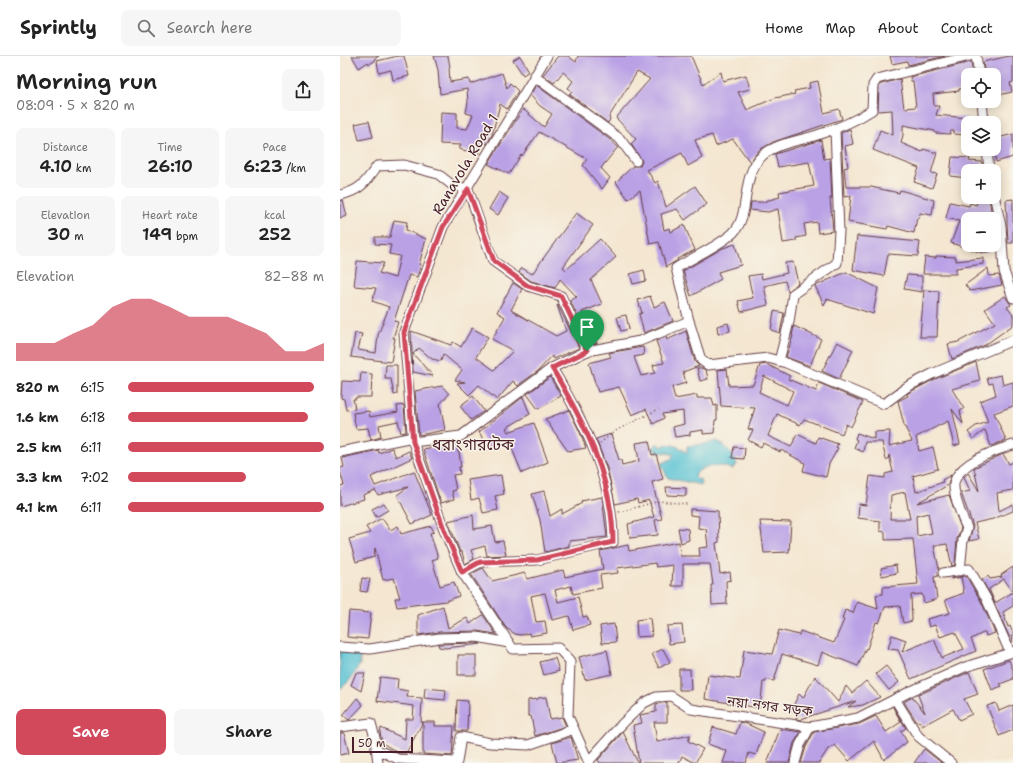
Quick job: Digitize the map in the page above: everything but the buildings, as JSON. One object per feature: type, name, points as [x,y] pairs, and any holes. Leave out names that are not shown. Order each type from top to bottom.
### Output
[{"type":"street","name":"Ranavola Road 1","points":[[509,643],[462,572],[445,532],[413,440],[404,332],[443,227],[468,189],[547,56]]},
{"type":"street","points":[[970,56],[878,79],[873,85],[872,110],[853,123],[784,144],[762,156],[751,170],[740,221],[734,232],[676,268],[689,321],[701,360],[708,365],[768,358],[779,361],[884,404],[907,387],[932,374],[1013,340]]},
{"type":"street","points":[[976,56],[978,68]]},
{"type":"street","points":[[534,76],[620,139],[636,161]]},
{"type":"street","points":[[779,361],[789,322],[793,294],[837,263],[839,231],[835,129]]},
{"type":"street","points":[[340,195],[348,194],[364,185],[377,166],[404,165],[438,174],[452,185],[468,189],[494,261],[528,286],[561,296],[587,351]]},
{"type":"street","points":[[996,204],[1001,226],[1004,271],[1013,298]]},
{"type":"street","points":[[340,452],[413,440],[461,436],[552,368],[587,351],[640,341],[689,321]]},
{"type":"street","points":[[462,572],[480,562],[537,560],[613,542],[612,514],[606,485],[593,446],[578,412],[552,368]]},
{"type":"street","points":[[960,571],[963,540],[967,528],[962,516],[954,485],[957,474],[987,453],[1013,444]]},
{"type":"street","points":[[943,574],[969,569],[986,598],[1011,651]]},
{"type":"street","points":[[340,647],[370,649],[440,638],[477,637],[509,643],[513,649],[558,648],[570,661],[568,716],[589,762]]},
{"type":"street","name":"নয়া নগর সড়ক","points":[[589,762],[622,724],[644,703],[656,697],[671,696],[691,709],[810,727],[858,718],[965,667],[1011,651]]},
{"type":"street","points":[[896,699],[918,736],[951,763]]},
{"type":"street","points":[[340,727],[371,723],[378,763]]},
{"type":"street","points":[[796,763],[800,745],[810,727]]},
{"type":"street","points":[[376,749],[398,759],[457,762],[461,737],[490,742],[528,745],[574,730]]},
{"type":"path","points":[[593,446],[606,440],[617,430],[659,409]]},
{"type":"path","points":[[612,514],[659,501],[687,504]]},
{"type":"water","points":[[716,441],[729,450],[737,465],[732,469],[721,466],[711,466],[701,469],[694,476],[697,480],[700,479],[701,485],[668,478],[661,464],[671,459],[674,454],[669,454],[668,452],[657,453],[657,450],[655,451],[652,447],[655,447],[657,443],[661,447],[664,445],[671,445],[682,449],[687,453],[687,446]]},
{"type":"water","points":[[340,651],[360,651],[360,664],[350,680],[340,689]]},
{"type":"district","name":"ধরাংগারটেক","points":[[473,444]]},
{"type":"route","points":[[468,189],[494,261],[528,286],[561,296],[587,351],[552,368],[578,412],[593,446],[606,485],[613,520],[613,542],[537,560],[480,562],[462,572],[445,532],[413,442],[404,332],[443,227],[468,189]]}]
